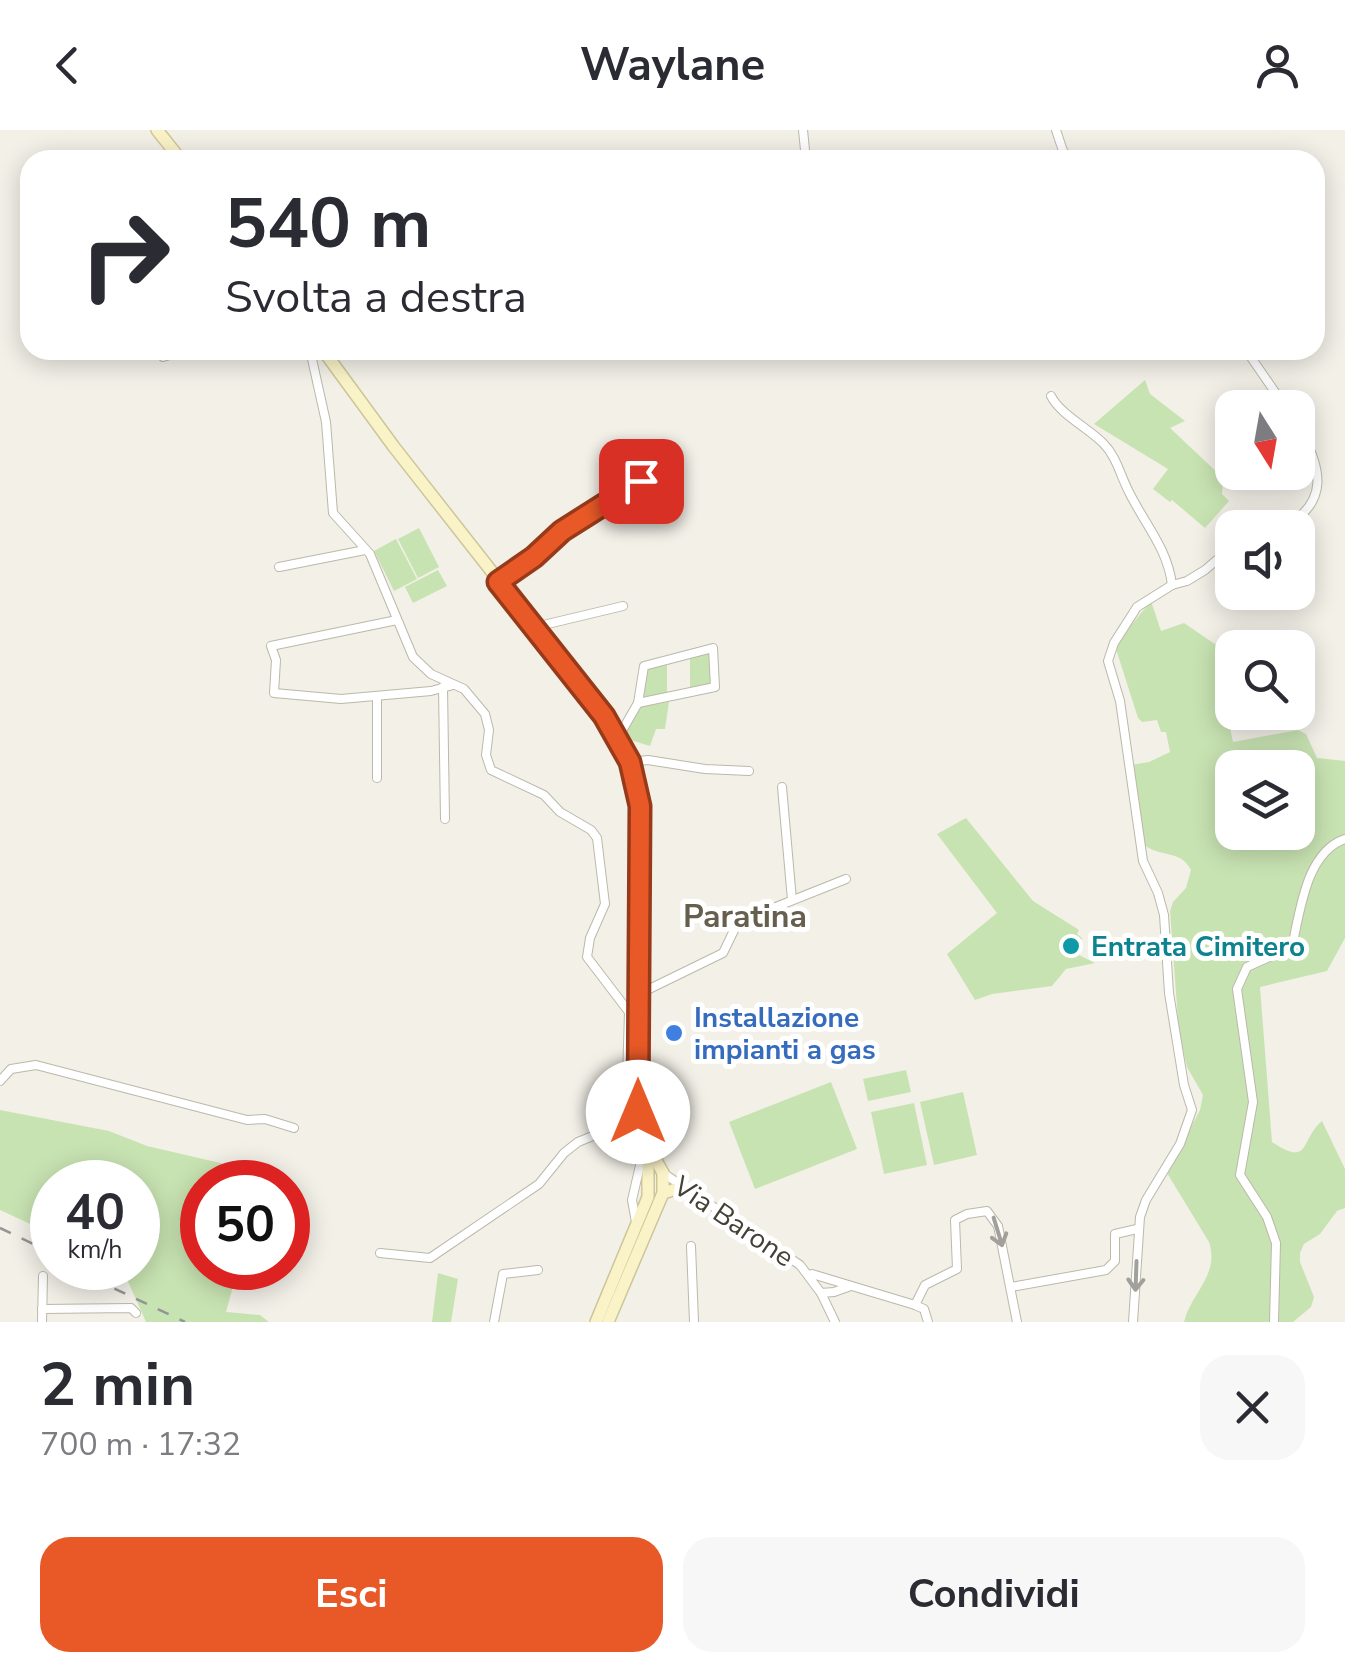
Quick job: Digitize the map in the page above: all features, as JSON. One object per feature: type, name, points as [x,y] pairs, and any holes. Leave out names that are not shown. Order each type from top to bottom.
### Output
[{"type":"main road","points":[[156,130],[172,150]]},
{"type":"main road","points":[[331,360],[618,736],[630,762],[641,820],[638,1112],[649,1160],[649,1192]]},
{"type":"main road","points":[[608,1322],[663,1193],[664,1173],[646,1145]]},
{"type":"main road","points":[[596,1322],[654,1178],[664,1173]]},
{"type":"main road","points":[[663,1193],[684,1188]]},
{"type":"street","points":[[312,360],[326,422],[333,513],[365,550],[414,657],[431,674],[464,689],[485,714],[489,730],[486,755],[491,770],[544,795],[560,812],[595,834],[605,904],[586,956],[629,1012],[627,1122],[630,1138],[640,1154],[641,1171],[632,1210],[637,1224]]},
{"type":"street","points":[[1253,360],[1274,390]]},
{"type":"street","points":[[1051,396],[1059,408],[1099,438],[1113,456],[1163,552],[1172,585]]},
{"type":"street","points":[[498,582],[562,531],[678,455]]},
{"type":"street","points":[[1306,510],[1316,495],[1315,466]]},
{"type":"street","points":[[279,567],[365,550]]},
{"type":"street","points":[[1133,1322],[1138,1230],[1146,1200],[1180,1144],[1192,1110],[1184,1085],[1169,993],[1164,915],[1138,836],[1120,701],[1108,661],[1114,643],[1137,608],[1215,561]]},
{"type":"street","points":[[534,627],[623,606]]},
{"type":"street","points":[[397,620],[271,646],[276,660],[274,693],[341,700],[454,685]]},
{"type":"street","points":[[618,736],[638,703],[644,666],[710,647],[714,650],[712,689],[638,703]]},
{"type":"street","points":[[443,688],[445,819]]},
{"type":"street","points":[[377,696],[377,778]]},
{"type":"street","points":[[630,762],[648,760],[749,771]]},
{"type":"street","points":[[782,786],[792,900]]},
{"type":"street","points":[[1274,1322],[1276,1243],[1266,1217],[1240,1175],[1254,1102],[1237,989],[1247,968],[1292,948],[1318,862],[1332,843],[1345,839]]},
{"type":"street","points":[[639,994],[723,953],[738,922],[846,879]]},
{"type":"street","points":[[0,1080],[11,1070],[36,1065],[246,1120],[265,1119],[294,1128]]},
{"type":"street","points":[[380,1253],[430,1258],[540,1184],[578,1142],[627,1122]]},
{"type":"street","name":"Via Barone","points":[[664,1173],[796,1262],[821,1293],[835,1322]]},
{"type":"street","points":[[634,1190],[649,1192]]},
{"type":"street","points":[[915,1305],[925,1285],[958,1269],[954,1223],[958,1216],[987,1212],[996,1221],[1018,1322]]},
{"type":"street","points":[[1011,1287],[1106,1270],[1115,1262],[1115,1234],[1138,1230]]},
{"type":"street","points":[[691,1246],[694,1322]]},
{"type":"street","points":[[494,1322],[503,1274],[538,1270]]},
{"type":"street","points":[[807,1272],[836,1288]]},
{"type":"street","points":[[821,1293],[823,1288],[848,1286],[924,1309],[928,1322]]},
{"type":"street","points":[[828,1306],[836,1288]]},
{"type":"street","points":[[42,1322],[43,1290]]},
{"type":"street","points":[[42,1309],[114,1307],[131,1308],[136,1314]]},
{"type":"green space","points":[[1145,380],[1150,394],[1185,421],[1170,428],[1215,470],[1215,490],[1222,490],[1229,501],[1221,510],[1215,510],[1215,517],[1205,528],[1153,489],[1168,469],[1094,424]]},
{"type":"green space","points":[[419,528],[439,567],[418,578],[398,539]]},
{"type":"green space","points":[[396,539],[417,579],[394,591],[374,551]]},
{"type":"green space","points":[[438,570],[447,586],[413,603],[405,587]]},
{"type":"green space","points":[[1151,601],[1161,631],[1184,623],[1215,644],[1215,730],[1230,730],[1233,742],[1298,730],[1306,734],[1313,750],[1215,750],[1215,850],[1315,850],[1315,754],[1317,758],[1345,761],[1345,938],[1327,971],[1260,987],[1272,1142],[1299,1152],[1322,1121],[1345,1169],[1345,1208],[1337,1211],[1320,1234],[1304,1244],[1300,1253],[1314,1297],[1311,1307],[1293,1322],[1184,1322],[1211,1264],[1209,1242],[1167,1173],[1200,1110],[1203,1095],[1187,1067],[1179,1033],[1170,911],[1186,888],[1191,870],[1182,859],[1143,844],[1131,765],[1170,752],[1166,732],[1161,732],[1157,720],[1142,722],[1138,718],[1116,649],[1118,641]]},
{"type":"green space","points":[[711,651],[711,685],[690,689],[690,655]]},
{"type":"green space","points":[[667,662],[667,693],[639,698],[644,669]]},
{"type":"green space","points":[[669,702],[665,729],[656,729],[650,746],[627,739],[624,734],[638,707]]},
{"type":"green space","points":[[966,818],[1033,901],[1079,930],[1077,934],[1082,938],[1075,953],[1095,963],[1066,969],[1052,986],[975,1000],[947,954],[997,913],[937,834]]},
{"type":"green space","points":[[906,1070],[911,1092],[868,1101],[863,1079]]},
{"type":"green space","points":[[831,1082],[857,1149],[755,1189],[729,1122]]},
{"type":"green space","points":[[963,1092],[977,1155],[934,1165],[920,1102]]},
{"type":"green space","points":[[914,1103],[927,1165],[884,1174],[871,1112]]},
{"type":"green space","points":[[0,1110],[109,1131],[147,1146],[207,1160],[180,1160],[180,1290],[232,1290],[226,1312],[260,1315],[269,1322],[146,1322],[132,1290],[160,1290],[160,1160],[30,1160],[30,1224],[0,1210]]},
{"type":"green space","points":[[438,1273],[458,1279],[451,1322],[432,1322]]},
{"type":"railway","points":[[0,1228],[30,1242]]},
{"type":"railway","points":[[117,1290],[185,1322]]},
{"type":"place","name":"Entrata Cimitero","points":[[1071,946]]},
{"type":"place","name":"Installazione impianti a gas","points":[[674,1033]]},
{"type":"district","name":"Paratina","points":[[745,916]]},
{"type":"route","points":[[638,1112],[642,882],[640,806],[634,771],[604,716],[498,582],[562,531],[641,481]]}]
